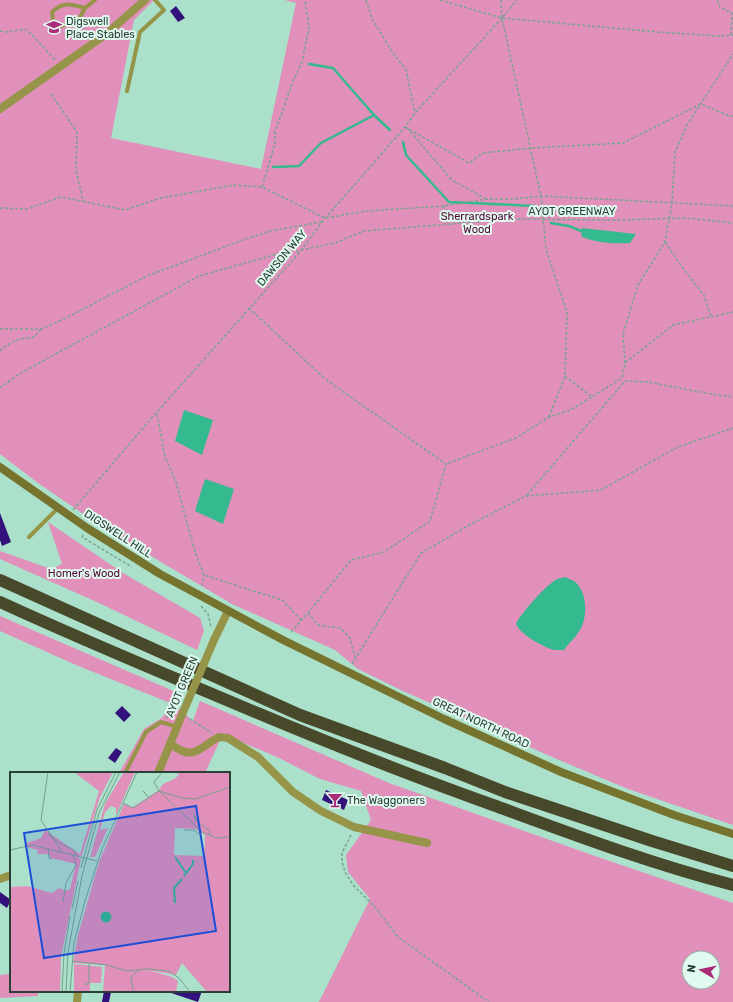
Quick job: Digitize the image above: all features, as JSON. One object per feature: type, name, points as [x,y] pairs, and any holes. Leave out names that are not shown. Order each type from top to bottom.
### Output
[{"type":"highway","points":[[0,580],[300,714],[504,792],[733,866]]},
{"type":"highway","points":[[0,602],[77,637],[356,754],[440,786],[654,862],[733,885]]},
{"type":"main road","name":"DIGSWELL HILL","points":[[0,467],[58,508],[160,574],[228,611]]},
{"type":"main road","name":"GREAT NORTH ROAD","points":[[228,611],[283,640],[444,719],[561,772],[674,815],[733,834]]},
{"type":"street","points":[[0,109],[105,35],[145,0]]},
{"type":"street","name":"AYOT GREEN","points":[[158,772],[214,640],[228,611]]},
{"type":"street","points":[[171,744],[180,751],[190,753],[198,751],[219,737],[228,738],[258,757],[292,792],[321,811],[354,827],[427,843]]},
{"type":"street","points":[[0,879],[10,875]]},
{"type":"street","points":[[77,1002],[78,992]]},
{"type":"lane","points":[[85,8],[67,4],[58,6],[52,12],[54,20],[60,26],[70,24],[79,19],[85,8],[96,0]]},
{"type":"lane","points":[[127,91],[140,32],[164,10],[156,0]]},
{"type":"lane","points":[[29,537],[58,508]]},
{"type":"lane","points":[[126,772],[146,732],[161,722],[177,727]]},
{"type":"path","points":[[262,188],[275,144],[276,132],[292,84],[302,62],[309,28],[305,0]]},
{"type":"path","points":[[366,0],[372,19],[395,56],[406,70],[415,113]]},
{"type":"path","points":[[440,0],[502,18],[658,32],[732,35],[732,11],[720,7],[717,0]]},
{"type":"path","points":[[501,0],[502,18],[541,196],[546,249],[567,312],[565,376],[549,417]]},
{"type":"path","name":"DAWSON WAY","points":[[74,509],[156,413],[299,253],[325,218],[405,127],[415,113],[517,0]]},
{"type":"path","points":[[0,31],[8,32],[25,29],[61,66]]},
{"type":"path","points":[[446,464],[516,438],[549,417],[570,410],[622,378],[625,363],[624,334],[638,285],[665,242],[672,203],[675,152],[687,125],[733,54]]},
{"type":"path","points":[[51,94],[77,132],[76,170],[83,201]]},
{"type":"path","points":[[405,127],[469,163],[483,153],[531,148],[623,143],[701,104],[729,116],[733,116]]},
{"type":"path","points":[[405,127],[452,180],[487,199]]},
{"type":"path","points":[[0,208],[27,209],[61,197],[125,210],[161,198],[234,185],[262,188],[325,218],[367,211],[443,206],[487,199],[514,199],[541,196],[733,206]]},
{"type":"path","points":[[443,206],[447,211],[446,224]]},
{"type":"path","name":"AYOT GREENWAY","points":[[301,250],[336,243],[364,231],[511,219],[621,220],[670,218],[733,223]]},
{"type":"path","points":[[0,329],[41,329],[64,319],[147,276],[270,231],[322,222]]},
{"type":"path","points":[[665,242],[685,272],[704,296],[711,317]]},
{"type":"path","points":[[0,388],[19,374],[199,276],[295,249],[299,253]]},
{"type":"path","points":[[249,308],[325,379],[446,464]]},
{"type":"path","points":[[625,363],[673,325],[733,312]]},
{"type":"path","points":[[0,351],[16,340],[34,337],[41,329]]},
{"type":"path","points":[[565,376],[592,397]]},
{"type":"path","points":[[526,496],[624,381],[648,382],[733,397]]},
{"type":"path","points":[[156,413],[165,457],[176,482],[195,552],[204,575],[202,586]]},
{"type":"path","points":[[352,664],[421,553],[471,524],[526,496],[601,490],[678,448],[733,428]]},
{"type":"path","points":[[290,632],[302,621],[351,560],[384,552],[430,521],[446,464]]},
{"type":"path","points":[[204,575],[282,600],[302,621]]},
{"type":"path","points":[[308,613],[318,626],[340,628],[350,638],[355,657]]},
{"type":"path","points":[[161,722],[184,710],[190,720],[219,737]]},
{"type":"path","points":[[354,827],[342,853],[344,872],[353,884],[375,907],[398,937],[489,1002]]},
{"type":"green space","name":"Sherrardspark Wood","points":[[0,0],[154,0],[134,20],[111,138],[261,169],[296,3],[285,0],[733,0],[733,825],[628,789],[403,691],[358,669],[335,650],[232,604],[166,565],[92,520],[38,483],[0,454]]},
{"type":"green space","name":"Homer's Wood","points":[[48,522],[123,573],[200,618],[204,631],[197,650],[99,603],[0,559],[0,551],[51,569],[62,564]]},
{"type":"green space","points":[[0,616],[178,693],[175,705],[76,665],[0,631]]},
{"type":"green space","points":[[200,701],[389,783],[733,903],[733,1002],[319,1002],[370,899],[348,872],[346,855],[371,820],[361,791],[320,779],[279,758],[223,734],[205,772],[120,772],[144,729],[160,719],[175,705],[193,721]]},
{"type":"green space","points":[[10,974],[10,992],[38,992],[38,996],[0,998],[0,975]]},
{"type":"shaded area","points":[[582,228],[636,234],[630,243],[606,243],[582,237]]},
{"type":"shaded area","points":[[184,410],[213,420],[202,455],[175,441]]},
{"type":"shaded area","points":[[205,479],[234,489],[223,524],[195,511]]},
{"type":"shaded area","points":[[566,577],[574,581],[582,591],[585,603],[585,617],[579,631],[564,650],[554,650],[533,640],[522,632],[516,624],[518,619],[528,607],[547,587],[557,579]]},
{"type":"building","points":[[176,6],[185,18],[178,22],[170,11]]},
{"type":"building","points":[[0,513],[11,542],[2,546],[0,540]]},
{"type":"building","points":[[122,706],[131,715],[124,722],[115,713]]},
{"type":"building","points":[[116,748],[122,752],[115,763],[108,758]]},
{"type":"building","name":"The Waggoners","points":[[326,790],[348,800],[344,810],[322,800]]},
{"type":"building","points":[[0,892],[10,899],[10,902],[7,908],[0,903]]},
{"type":"building","points":[[104,992],[111,992],[109,1002],[102,1002]]},
{"type":"building","points":[[168,992],[202,992],[198,1002]]},
{"type":"waterway","points":[[309,64],[333,68],[374,115],[390,130]]},
{"type":"waterway","points":[[273,167],[299,166],[321,143],[374,115]]},
{"type":"waterway","points":[[403,142],[406,155],[449,202],[535,206]]},
{"type":"waterway","points":[[551,223],[569,226],[581,231]]},
{"type":"place","name":"Digswell Place Stables","points":[[54,27]]},
{"type":"place","name":"The Waggoners","points":[[335,800]]}]
